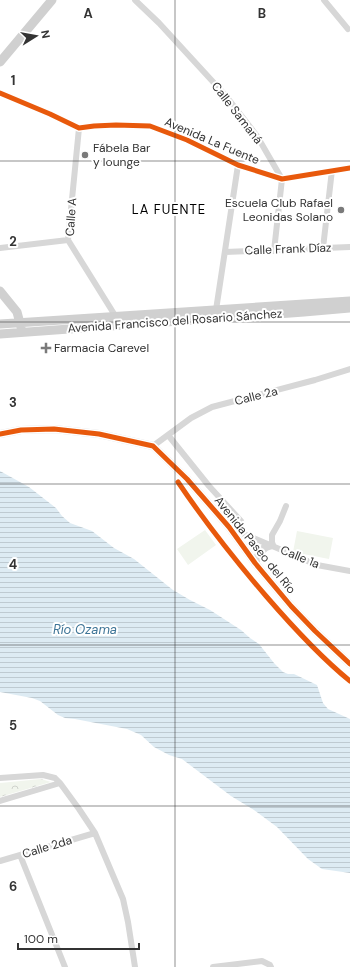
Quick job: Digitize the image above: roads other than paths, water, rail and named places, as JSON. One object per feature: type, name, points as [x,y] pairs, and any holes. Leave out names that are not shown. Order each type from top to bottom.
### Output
[{"type":"main road","points":[[0,62],[52,0]]},
{"type":"main road","points":[[0,291],[17,312],[22,332]]},
{"type":"main road","name":"Avenida Francisco del Rosario Sánchez","points":[[0,324],[350,301]]},
{"type":"main road","name":"Avenida Francisco del Rosario Sánchez","points":[[0,334],[350,308]]},
{"type":"street","name":"Calle Samaná","points":[[135,0],[159,23],[226,96],[257,136],[282,179]]},
{"type":"street","points":[[324,0],[348,29]]},
{"type":"street","points":[[0,93],[79,128]]},
{"type":"street","name":"Avenida La Fuente","points":[[79,128],[116,125],[150,126],[187,140],[238,165],[282,179],[350,168]]},
{"type":"street","name":"Calle A","points":[[79,128],[68,240],[116,316]]},
{"type":"street","points":[[216,310],[238,165]]},
{"type":"street","points":[[324,248],[332,170]]},
{"type":"street","points":[[274,251],[282,179]]},
{"type":"street","points":[[0,248],[68,240]]},
{"type":"street","name":"Calle Frank Díaz","points":[[225,252],[350,247]]},
{"type":"street","name":"Calle 2a","points":[[153,446],[191,418],[212,407],[315,380],[350,369]]},
{"type":"street","points":[[0,434],[21,430],[54,429],[99,434],[153,446]]},
{"type":"street","points":[[168,435],[209,486],[241,521]]},
{"type":"street","name":"Avenida Paseo del Río","points":[[153,446],[187,479],[229,527],[255,563],[315,631],[350,664]]},
{"type":"street","points":[[255,563],[261,550],[266,546],[272,545],[272,535],[286,506]]},
{"type":"street","name":"Calle 1a","points":[[229,527],[318,565],[350,571]]},
{"type":"street","points":[[0,778],[43,775],[55,778],[60,783],[95,833],[124,899],[135,967]]},
{"type":"street","points":[[0,801],[60,783]]},
{"type":"street","name":"Calle 2da","points":[[0,861],[95,833]]},
{"type":"street","points":[[20,855],[65,967]]},
{"type":"street","points":[[214,967],[262,961],[270,966]]},
{"type":"water","name":"Río Ozama","points":[[0,471],[29,487],[56,508],[70,523],[92,531],[114,548],[134,559],[173,590],[210,610],[241,630],[259,644],[283,672],[294,674],[317,685],[323,703],[328,709],[350,719],[350,873],[322,869],[308,859],[277,827],[254,810],[231,796],[182,759],[169,755],[154,747],[141,735],[127,729],[65,718],[58,715],[40,701],[0,692]]},
{"type":"place","name":"Fábela Bar y lounge","points":[[85,155]]},
{"type":"place","name":"Escuela Club Rafael Leonidas Solano","points":[[341,210]]},
{"type":"place","name":"Farmacia Carevel","points":[[46,348]]},
{"type":"district","name":"LA FUENTE","points":[[169,209]]}]
